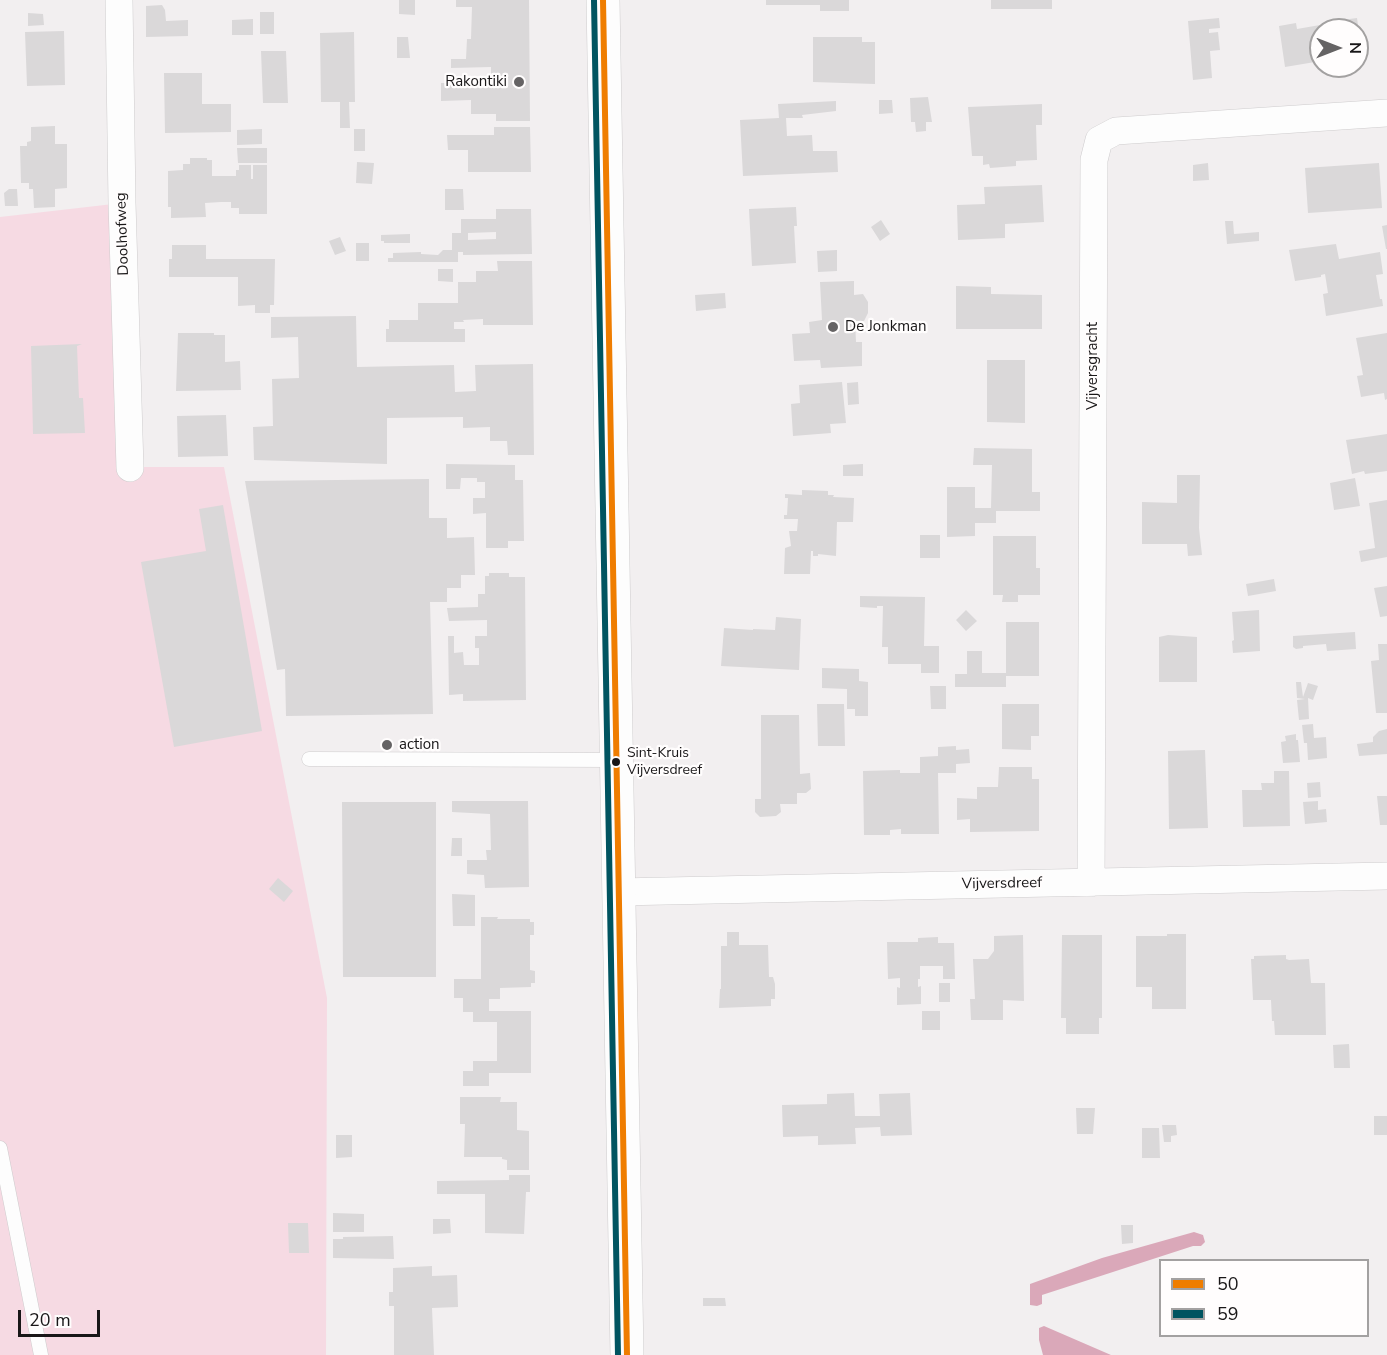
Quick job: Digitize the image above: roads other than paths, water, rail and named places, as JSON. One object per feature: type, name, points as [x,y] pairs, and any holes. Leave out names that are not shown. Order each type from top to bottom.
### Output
[{"type":"main road","points":[[603,0],[627,1355]]},
{"type":"street","name":"Doolhofweg","points":[[119,0],[130,468]]},
{"type":"street","name":"Vijversgracht","points":[[1091,883],[1094,160],[1099,140],[1116,131],[1387,113]]},
{"type":"street","name":"Vijversdreef","points":[[618,892],[1387,876]]},
{"type":"lane","points":[[309,759],[616,760]]},
{"type":"lane","points":[[0,1148],[41,1355]]},
{"type":"place","name":"Rakontiki","points":[[519,82]]},
{"type":"place","name":"De Jonkman","points":[[833,327]]},
{"type":"place","name":"action","points":[[387,745]]},
{"type":"place","name":"Sint-Kruis Vijversdreef","points":[[616,762]]}]
